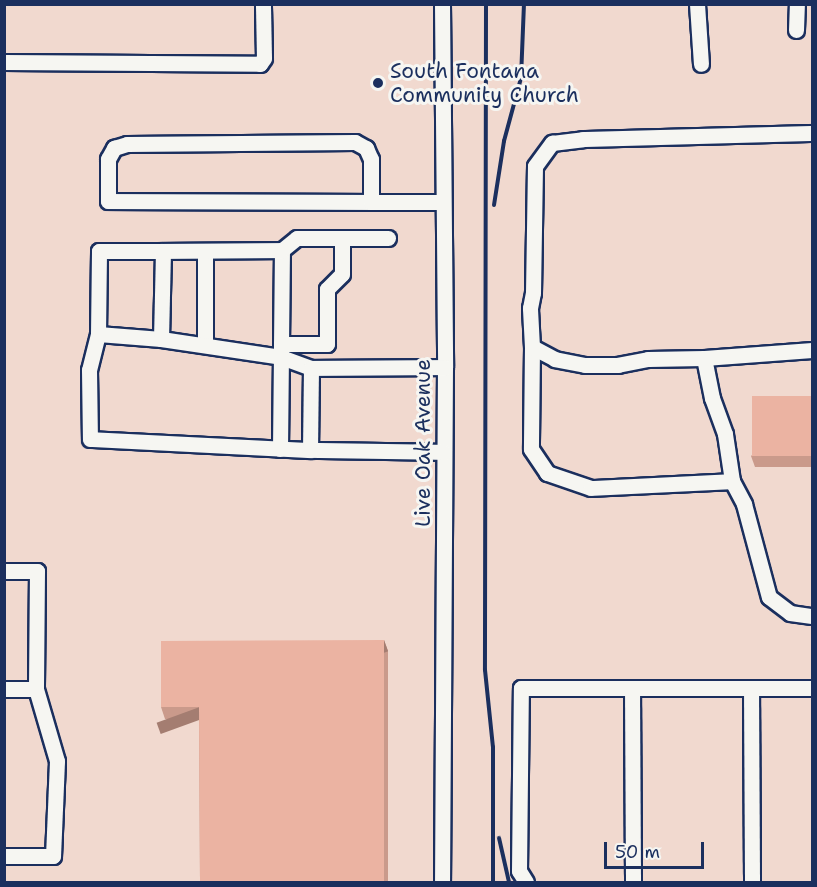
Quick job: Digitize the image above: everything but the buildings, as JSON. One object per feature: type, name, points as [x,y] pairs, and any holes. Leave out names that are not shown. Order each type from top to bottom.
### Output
[{"type":"street","points":[[4,62],[260,64],[264,58],[263,4]]},
{"type":"street","name":"Live Oak Avenue","points":[[442,4],[445,367],[442,882]]},
{"type":"street","points":[[697,4],[701,64]]},
{"type":"street","points":[[796,30],[797,4]]},
{"type":"street","points":[[732,481],[591,488],[547,473],[531,448],[535,166],[552,143],[627,137],[813,133]]},
{"type":"street","points":[[371,202],[371,159],[366,148],[355,142],[128,144],[114,148],[108,159],[108,201],[371,202],[443,202]]},
{"type":"street","points":[[388,238],[297,238],[282,250],[99,251],[98,334],[89,370],[90,439],[280,449],[444,452]]},
{"type":"street","points":[[98,334],[281,350],[327,344],[327,288],[342,274],[342,238]]},
{"type":"street","points":[[280,449],[282,250]]},
{"type":"street","points":[[205,251],[205,345]]},
{"type":"street","points":[[161,339],[163,252]]},
{"type":"street","points":[[532,347],[555,358],[585,365],[618,364],[648,358],[704,358],[813,350]]},
{"type":"street","points":[[281,350],[311,368],[445,367]]},
{"type":"street","points":[[704,358],[712,398],[725,434],[732,481],[748,515],[769,597],[790,614],[813,616]]},
{"type":"street","points":[[310,450],[311,368]]},
{"type":"street","points":[[4,571],[36,571],[36,690],[57,761],[53,856],[4,856]]},
{"type":"street","points":[[526,882],[519,871],[521,688],[813,688]]},
{"type":"street","points":[[632,688],[633,882]]},
{"type":"street","points":[[751,688],[752,882]]},
{"type":"street","points":[[4,689],[36,690]]},
{"type":"shaded area","points":[[5,5],[812,5],[812,882],[5,882]]},
{"type":"railway","points":[[486,4],[485,670],[493,747],[493,882]]},
{"type":"railway","points":[[494,205],[504,141],[521,78],[524,4]]},
{"type":"railway","points":[[499,838],[509,882]]},
{"type":"place","name":"South Fontana Community Church","points":[[378,83]]}]
